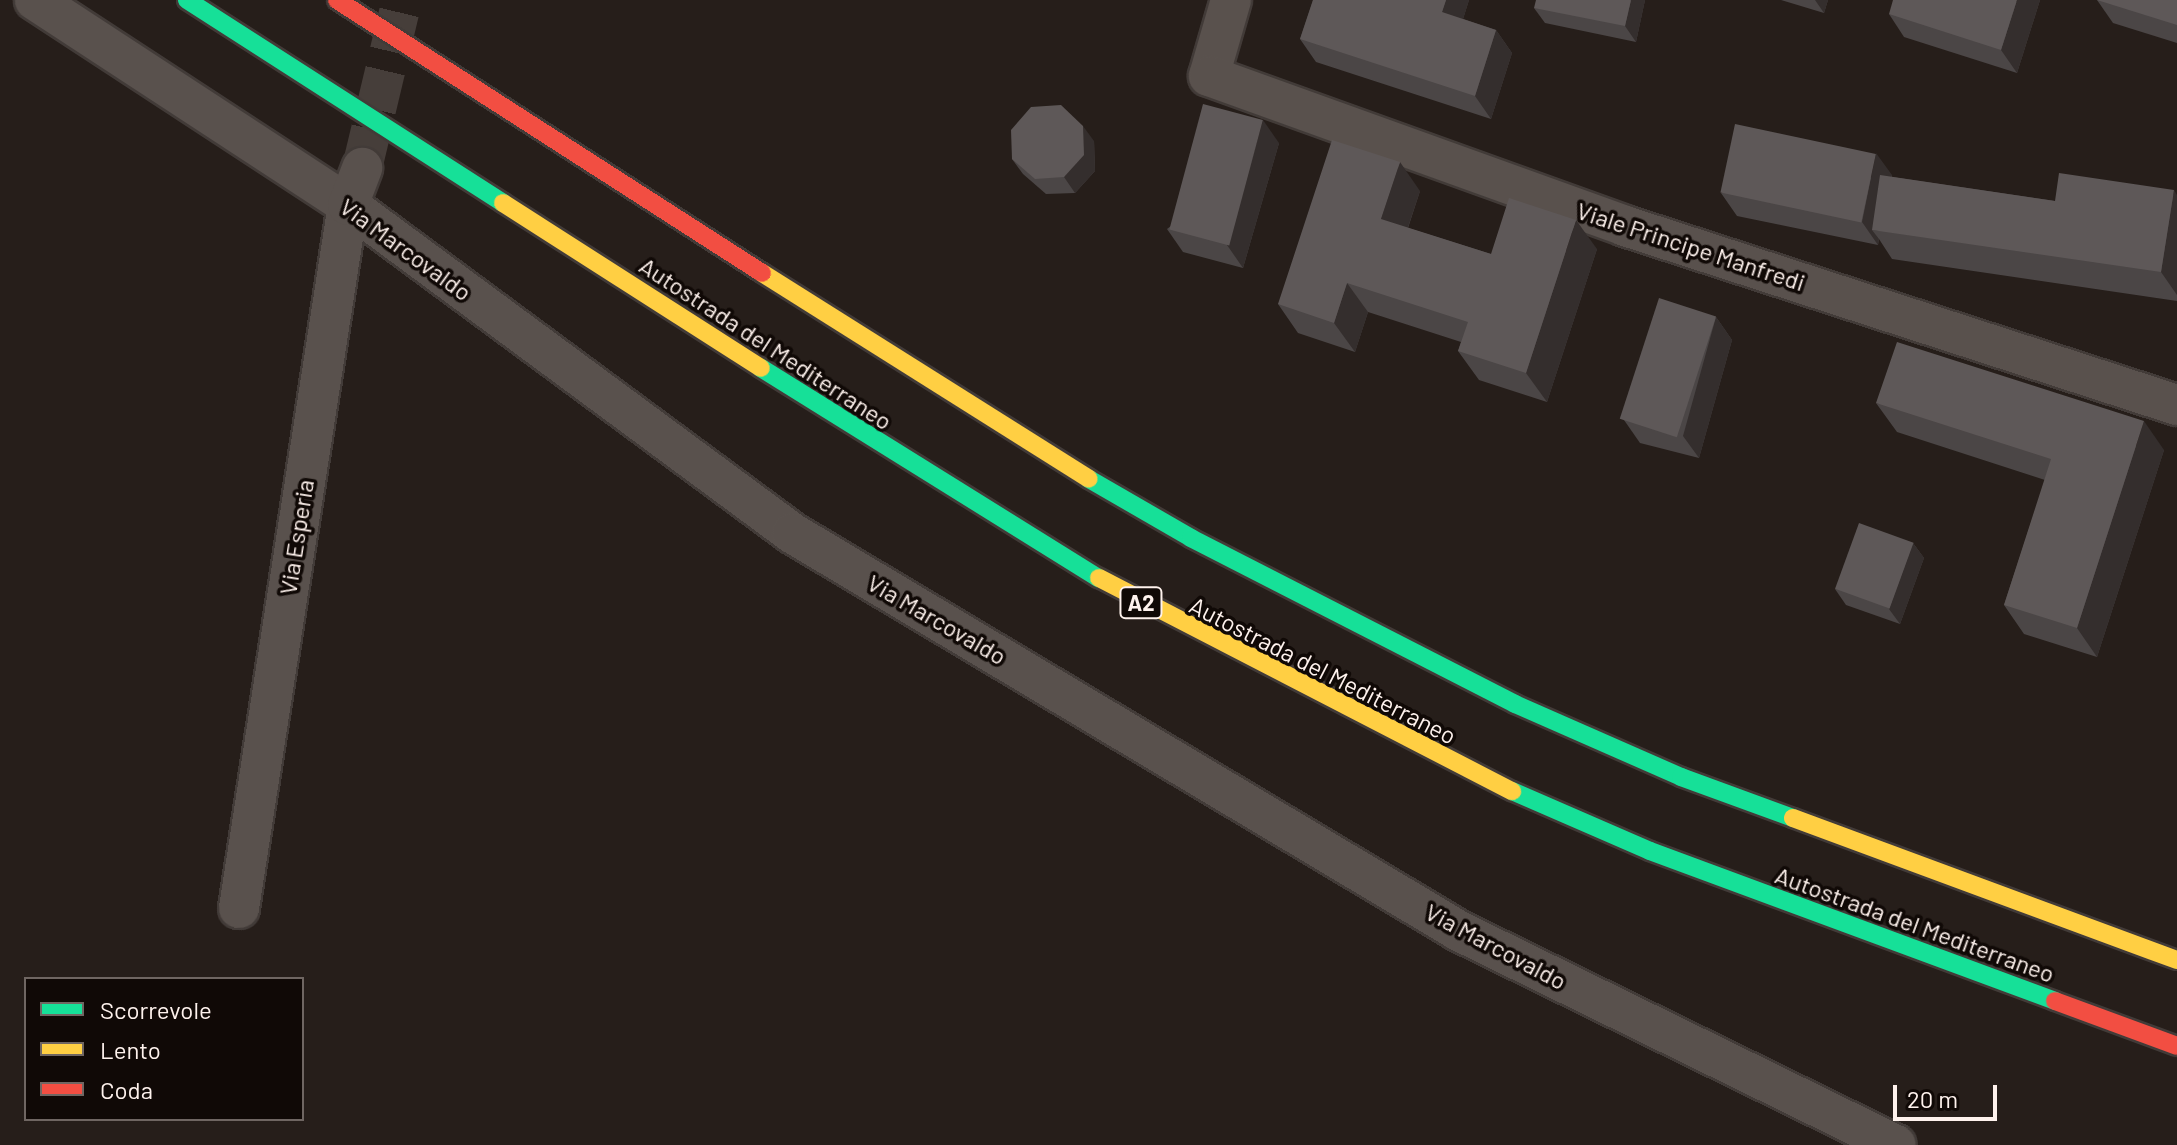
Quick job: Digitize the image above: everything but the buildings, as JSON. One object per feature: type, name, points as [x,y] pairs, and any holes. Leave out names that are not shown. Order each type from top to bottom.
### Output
[{"type":"highway","name":"Autostrada del Mediterraneo","points":[[187,0],[990,515],[1152,609],[1481,777],[1650,851],[2177,1046]]},
{"type":"highway","points":[[337,0],[1033,447],[1191,538],[1515,704],[1681,777],[2177,960]]},
{"type":"street","name":"Via Marcovaldo","points":[[35,0],[348,205],[792,533],[1459,931],[1895,1145]]},
{"type":"street","name":"Viale Principe Manfredi","points":[[1231,0],[1209,76],[1625,226],[2177,405]]},
{"type":"street","name":"Via Esperia","points":[[239,908],[348,205],[362,168]]},
{"type":"tunnel","points":[[362,168],[402,0]]},
{"type":"traffic: fast","points":[[187,0],[503,203]]},
{"type":"traffic: fast","points":[[761,368],[1099,578]]},
{"type":"traffic: fast","points":[[1089,479],[1191,538],[1515,704],[1681,777],[1793,818]]},
{"type":"traffic: fast","points":[[1512,791],[1650,851],[2055,1001]]},
{"type":"traffic: slow","points":[[503,203],[761,368]]},
{"type":"traffic: slow","points":[[762,273],[1089,479]]},
{"type":"traffic: slow","points":[[1099,578],[1512,791]]},
{"type":"traffic: slow","points":[[1793,818],[2177,960]]},
{"type":"traffic: jam","points":[[337,0],[762,273]]},
{"type":"traffic: jam","points":[[2055,1001],[2177,1046]]}]
